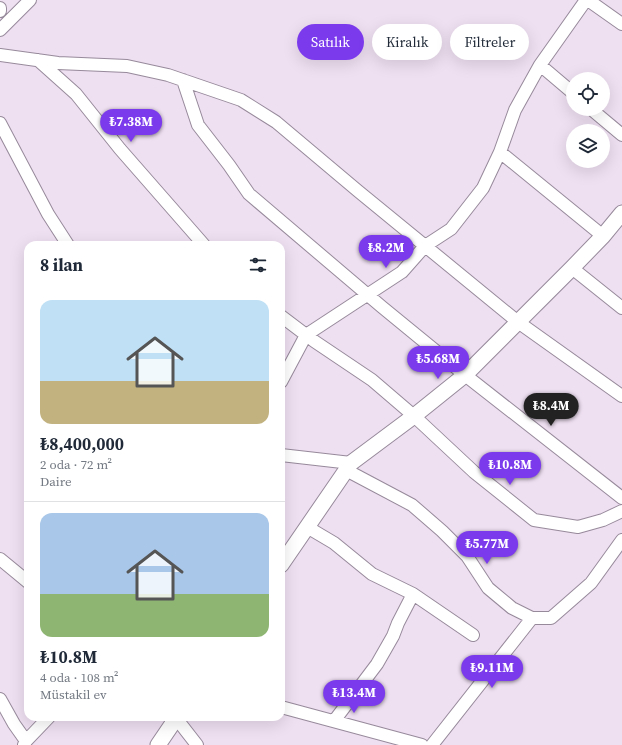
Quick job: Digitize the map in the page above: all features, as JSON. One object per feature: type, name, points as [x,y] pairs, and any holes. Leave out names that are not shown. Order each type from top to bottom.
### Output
[{"type":"street","points":[[0,30],[30,0]]},
{"type":"street","points":[[285,374],[306,335],[402,272],[425,246],[451,229],[483,188],[500,152],[515,110],[540,66],[587,0],[622,24]]},
{"type":"street","points":[[0,55],[58,62],[127,66],[168,75],[242,100],[276,122],[518,322],[622,396]]},
{"type":"street","points":[[38,60],[76,94],[120,149],[200,241]]},
{"type":"street","points":[[540,66],[566,87]]},
{"type":"street","points":[[183,80],[198,125],[229,164],[249,194],[465,375],[622,498]]},
{"type":"street","points":[[599,116],[622,135]]},
{"type":"street","points":[[0,123],[48,214],[65,241]]},
{"type":"street","points":[[500,152],[603,236]]},
{"type":"street","points":[[285,559],[349,466],[465,375],[620,218]]},
{"type":"street","points":[[572,268],[622,308]]},
{"type":"street","points":[[285,319],[314,341],[372,380],[414,416],[474,472],[534,520],[578,527],[603,520],[622,511]]},
{"type":"street","points":[[285,456],[349,466],[412,505],[468,556],[488,588],[512,608],[532,618],[551,618],[591,583],[622,540]]},
{"type":"street","points":[[307,528],[334,543],[372,574],[413,594],[473,635]]},
{"type":"street","points":[[0,558],[24,579]]},
{"type":"street","points":[[334,721],[377,664],[393,636],[413,594]]},
{"type":"street","points":[[432,745],[532,618]]},
{"type":"street","points":[[0,699],[25,743],[45,721]]},
{"type":"street","points":[[285,708],[422,745]]},
{"type":"street","points":[[158,745],[173,721]]},
{"type":"street","points":[[179,721],[197,745]]}]
